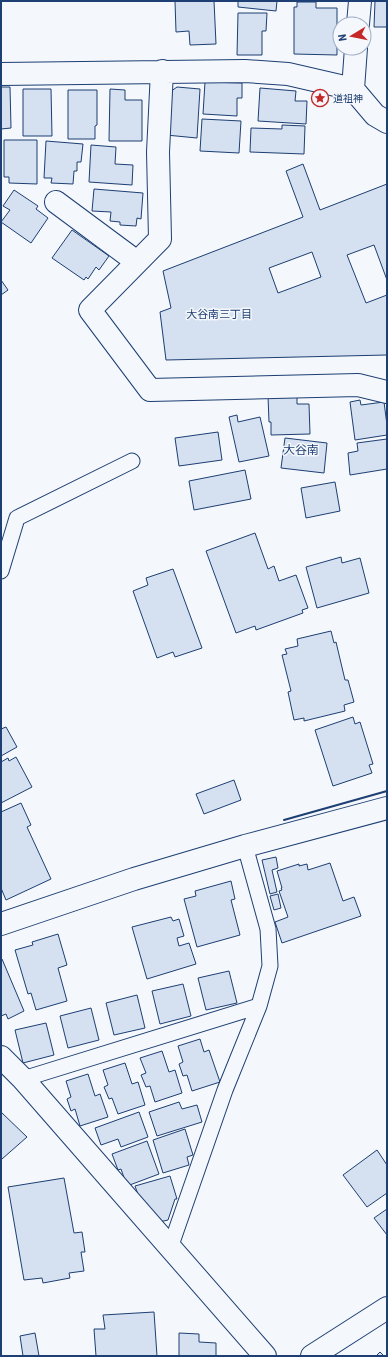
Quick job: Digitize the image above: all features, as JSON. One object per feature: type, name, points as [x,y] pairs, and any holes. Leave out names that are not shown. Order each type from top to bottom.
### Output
[{"type":"street","points":[[359,16],[360,1]]},
{"type":"street","points":[[353,89],[355,56]]},
{"type":"street","points":[[162,71],[158,152],[160,239],[90,310],[150,390],[358,385],[387,392]]},
{"type":"street","points":[[1,74],[245,71],[288,74],[353,89],[375,115],[387,122]]},
{"type":"street","points":[[56,202],[137,262]]},
{"type":"street","points":[[1,924],[134,879],[245,846],[387,808]]},
{"type":"street","points":[[1,1057],[23,1079],[265,1356]]},
{"type":"street","points":[[312,1356],[387,1308]]},
{"type":"lane","points":[[1,571],[17,518],[132,461]]},
{"type":"lane","points":[[170,1248],[225,1090],[259,1006],[270,966],[268,929],[245,846]]},
{"type":"lane","points":[[23,1079],[259,1006]]},
{"type":"building","points":[[175,1],[214,1],[216,44],[190,45],[189,31],[176,32]]},
{"type":"building","points":[[238,1],[277,1],[276,11],[238,7]]},
{"type":"building","points":[[375,1],[387,1],[387,27],[374,27]]},
{"type":"building","points":[[297,2],[316,2],[316,8],[337,8],[337,16],[332,16],[332,55],[294,54],[294,7],[297,7]]},
{"type":"building","points":[[238,13],[267,13],[266,31],[262,31],[262,55],[237,55]]},
{"type":"building","points":[[205,82],[242,83],[242,98],[237,98],[237,116],[203,114]]},
{"type":"building","points":[[1,87],[10,87],[11,128],[1,129]]},
{"type":"building","points":[[177,87],[200,89],[197,138],[166,135],[170,92]]},
{"type":"building","points":[[260,88],[296,91],[295,101],[307,101],[306,124],[258,121]]},
{"type":"building","points":[[23,89],[51,89],[52,136],[23,136]]},
{"type":"building","points":[[110,89],[125,90],[125,100],[142,100],[142,141],[109,141]]},
{"type":"building","points":[[68,90],[97,90],[97,125],[95,126],[95,139],[68,139]]},
{"type":"building","points":[[202,119],[241,121],[239,153],[200,151]]},
{"type":"building","points":[[282,125],[305,126],[304,154],[250,152],[251,128],[282,129]]},
{"type":"building","points":[[4,140],[37,140],[37,184],[9,183],[9,177],[4,177]]},
{"type":"building","points":[[46,141],[83,144],[81,162],[77,162],[77,171],[74,171],[73,184],[51,183],[52,178],[44,178]]},
{"type":"building","points":[[91,145],[116,147],[115,164],[133,165],[132,185],[89,182]]},
{"type":"building","points":[[303,164],[320,210],[387,184],[387,280],[374,245],[347,255],[366,303],[387,295],[387,355],[166,360],[160,312],[171,308],[163,271],[303,217],[286,171]],"holes":[[[312,252],[321,277],[278,293],[269,268]]]},
{"type":"building","points":[[94,189],[143,193],[141,219],[137,218],[136,226],[120,225],[120,222],[110,221],[111,212],[92,211]]},
{"type":"building","points":[[14,190],[38,206],[36,209],[48,218],[31,243],[1,222],[10,210],[3,206]]},
{"type":"building","points":[[72,230],[109,256],[99,270],[96,267],[88,279],[86,277],[84,280],[52,258]]},
{"type":"building","points":[[1,280],[8,290],[1,295]]},
{"type":"building","points":[[268,396],[297,396],[297,404],[309,404],[310,434],[271,435]]},
{"type":"building","points":[[360,400],[361,405],[384,402],[387,435],[355,440],[350,402]]},
{"type":"building","points":[[237,415],[238,422],[260,417],[269,456],[239,462],[229,417]]},
{"type":"building","points":[[218,432],[222,460],[179,466],[175,438]]},
{"type":"building","points":[[285,438],[327,443],[324,473],[281,468]]},
{"type":"building","points":[[387,439],[387,469],[350,475],[348,453],[358,451],[357,443]]},
{"type":"building","points":[[245,470],[251,499],[194,510],[189,481]]},
{"type":"building","points":[[335,482],[340,511],[306,518],[301,488]]},
{"type":"building","points":[[255,533],[268,569],[274,566],[279,581],[296,575],[308,608],[302,610],[303,613],[256,630],[255,626],[236,633],[206,551]]},
{"type":"building","points":[[341,557],[342,563],[360,558],[369,593],[317,608],[306,567]]},
{"type":"building","points":[[173,569],[202,648],[175,657],[173,652],[157,658],[133,591],[148,585],[146,578]]},
{"type":"building","points":[[331,631],[334,643],[336,642],[345,680],[348,680],[354,702],[344,705],[345,711],[304,721],[304,718],[294,720],[288,692],[291,691],[282,655],[287,654],[285,649],[298,646],[297,639]]},
{"type":"building","points":[[353,717],[355,724],[360,722],[373,764],[369,765],[372,773],[333,786],[315,730]]},
{"type":"building","points":[[6,727],[17,747],[1,756],[1,729]]},
{"type":"building","points":[[16,757],[32,787],[1,803],[1,762],[8,758],[9,761]]},
{"type":"building","points":[[234,780],[241,800],[204,814],[196,794]]},
{"type":"building","points":[[21,803],[31,825],[27,827],[51,879],[6,900],[1,888],[1,812]]},
{"type":"building","points":[[276,857],[278,868],[272,870],[277,892],[270,894],[262,860]]},
{"type":"building","points":[[330,863],[343,901],[354,897],[361,916],[282,943],[275,922],[288,917],[279,891],[282,890],[282,888],[277,871],[299,864],[299,866],[307,864],[308,870]]},
{"type":"building","points":[[231,881],[235,899],[231,900],[240,935],[197,947],[184,899],[196,896],[195,891]]},
{"type":"building","points":[[278,894],[281,908],[274,910],[270,896]]},
{"type":"building","points":[[171,917],[173,921],[179,919],[184,936],[177,938],[179,946],[189,943],[196,964],[147,979],[132,927]]},
{"type":"building","points":[[58,934],[67,965],[58,968],[67,1001],[36,1010],[31,993],[28,994],[15,950],[33,945],[32,942]]},
{"type":"building","points":[[2,959],[24,1011],[8,1019],[6,1014],[1,1016]]},
{"type":"building","points":[[229,971],[237,1003],[206,1010],[198,978]]},
{"type":"building","points":[[183,984],[191,1016],[160,1024],[152,991]]},
{"type":"building","points":[[137,995],[145,1028],[114,1035],[106,1003]]},
{"type":"building","points":[[91,1008],[99,1040],[68,1048],[60,1016]]},
{"type":"building","points":[[46,1023],[54,1055],[23,1063],[15,1030]]},
{"type":"building","points":[[200,1039],[204,1052],[209,1050],[220,1082],[192,1091],[187,1075],[183,1076],[179,1064],[183,1062],[178,1046]]},
{"type":"building","points":[[162,1051],[169,1072],[175,1070],[182,1093],[155,1102],[150,1086],[146,1087],[141,1075],[146,1073],[140,1058]]},
{"type":"building","points":[[125,1063],[132,1084],[138,1082],[145,1105],[118,1114],[112,1098],[109,1099],[104,1087],[108,1085],[103,1070]]},
{"type":"building","points":[[88,1074],[95,1096],[100,1094],[108,1117],[80,1126],[75,1109],[71,1111],[67,1099],[71,1097],[66,1081]]},
{"type":"building","points":[[179,1102],[182,1109],[197,1105],[202,1122],[157,1136],[149,1112]]},
{"type":"building","points":[[1,1112],[27,1137],[2,1159],[1,1158]]},
{"type":"building","points":[[139,1112],[148,1137],[121,1147],[118,1139],[101,1145],[95,1128]]},
{"type":"building","points":[[185,1129],[193,1155],[187,1157],[189,1165],[163,1173],[153,1140]]},
{"type":"building","points":[[147,1141],[159,1174],[127,1186],[121,1169],[118,1170],[112,1154]]},
{"type":"building","points":[[377,1150],[387,1165],[387,1193],[367,1207],[343,1175]]},
{"type":"building","points":[[170,1176],[177,1199],[175,1199],[168,1220],[159,1222],[145,1208],[143,1199],[140,1200],[135,1186]]},
{"type":"building","points":[[64,1178],[74,1233],[82,1232],[85,1252],[81,1252],[84,1271],[69,1273],[70,1278],[43,1283],[42,1278],[24,1280],[8,1187]]},
{"type":"building","points":[[387,1209],[387,1235],[374,1218]]},
{"type":"building","points":[[154,1312],[157,1356],[96,1356],[94,1329],[105,1329],[103,1315]]},
{"type":"building","points":[[35,1333],[39,1356],[23,1356],[20,1336]]},
{"type":"building","points":[[179,1333],[199,1334],[199,1342],[216,1343],[216,1356],[179,1356]]},
{"type":"building","points":[[380,1352],[384,1356],[376,1356]]},
{"type":"wall","points":[[284,820],[387,791]]},
{"type":"place","name":"道祖神","points":[[320,98]]},
{"type":"district","name":"大谷南三丁目","points":[[219,314]]},
{"type":"district","name":"大谷南","points":[[301,450]]}]
